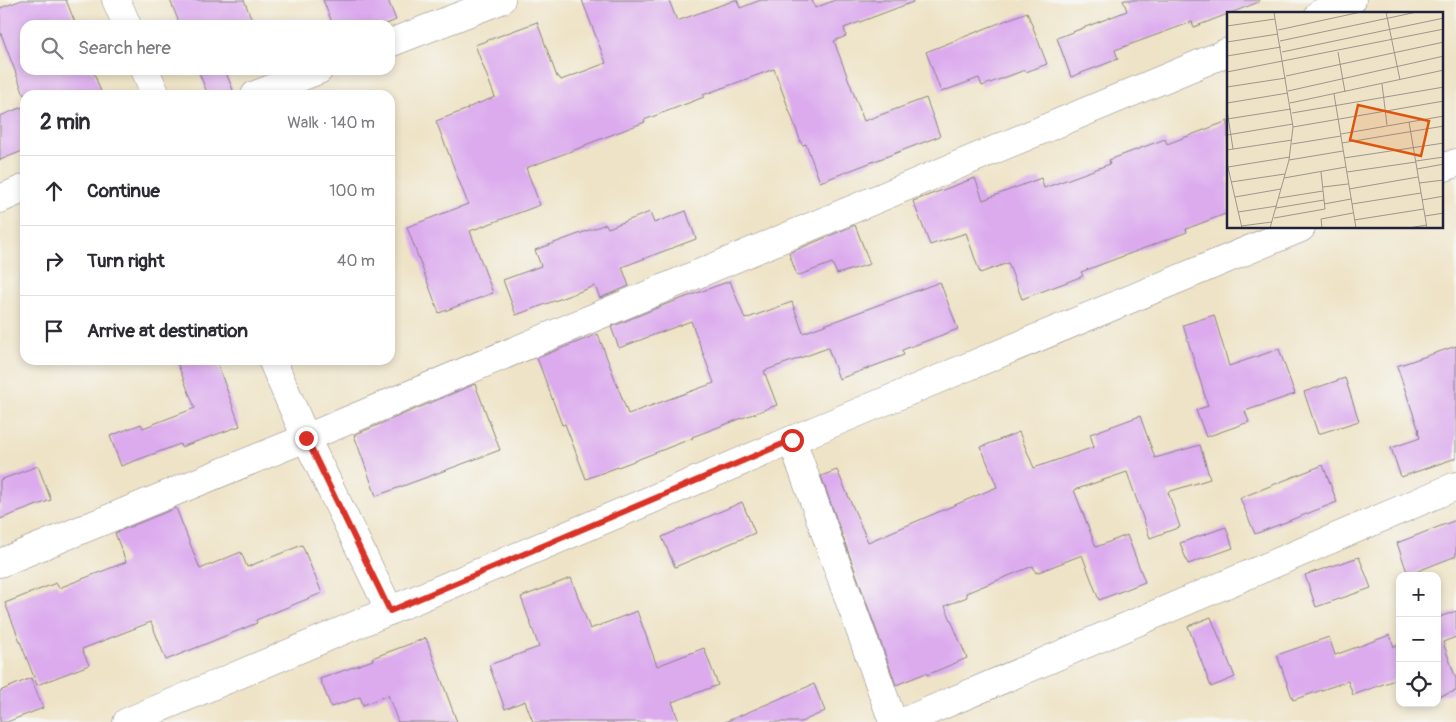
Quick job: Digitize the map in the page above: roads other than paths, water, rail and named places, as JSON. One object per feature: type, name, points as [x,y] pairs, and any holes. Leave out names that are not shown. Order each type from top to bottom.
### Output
[{"type":"street","points":[[116,0],[125,20]]},
{"type":"street","points":[[395,41],[501,0]]},
{"type":"street","points":[[1324,12],[1352,0]]},
{"type":"street","points":[[0,563],[306,438],[1227,52]]},
{"type":"street","points":[[147,75],[154,90]]},
{"type":"street","points":[[268,90],[307,75]]},
{"type":"street","points":[[1444,167],[1456,163]]},
{"type":"street","points":[[0,199],[20,190]]},
{"type":"street","points":[[127,722],[792,440],[1299,229]]},
{"type":"street","points":[[274,365],[306,438],[390,611]]},
{"type":"street","points":[[792,440],[893,722]]},
{"type":"street","points":[[903,722],[1456,486]]}]
